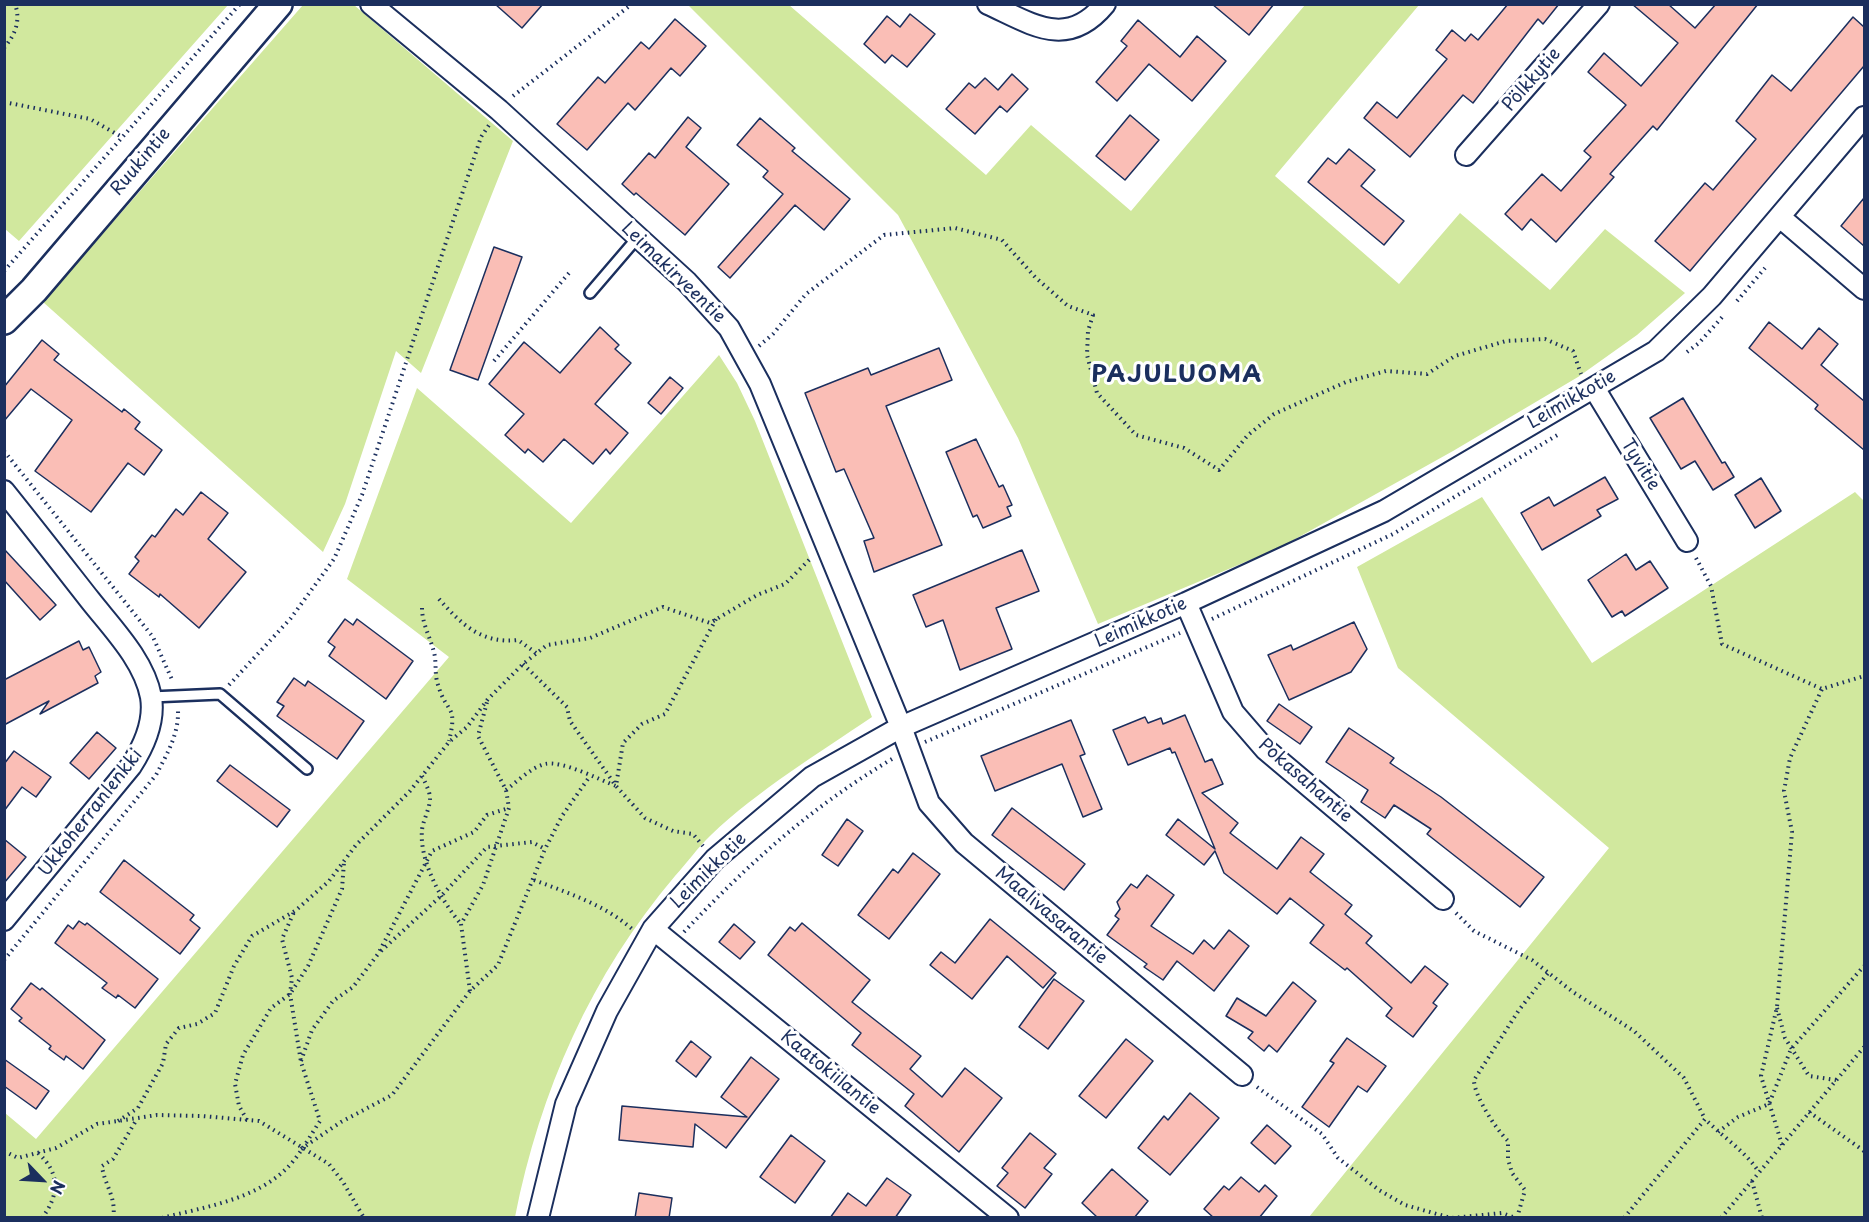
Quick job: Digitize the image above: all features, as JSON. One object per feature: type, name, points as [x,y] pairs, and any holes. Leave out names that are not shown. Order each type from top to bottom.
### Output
[{"type":"street","name":"Ruukintie","points":[[4,320],[34,290],[278,4]]},
{"type":"street","name":"Leimakirveentie","points":[[371,4],[499,110],[687,282],[729,328],[760,384],[901,727]]},
{"type":"street","points":[[988,4],[1047,31],[1073,29],[1097,14],[1105,4]]},
{"type":"street","name":"Pölkkytie","points":[[1466,155],[1599,4]]},
{"type":"street","name":"Leimikkotie","points":[[538,1218],[541,1196],[566,1104],[607,1011],[649,936],[716,859],[812,777],[901,727],[1186,603],[1384,510],[1656,351],[1712,296],[1781,218],[1864,117]]},
{"type":"street","points":[[1781,218],[1864,289]]},
{"type":"street","name":"Tyvitie","points":[[1591,389],[1687,541]]},
{"type":"street","name":"Ukkoherranlenkki","points":[[4,491],[127,648],[145,679],[151,697],[151,717],[144,745],[131,766],[4,920]]},
{"type":"street","name":"Pokasahantie","points":[[1186,603],[1233,712],[1265,748],[1443,899]]},
{"type":"street","name":"Maalivasarantie","points":[[901,727],[907,750],[928,803],[964,843],[1242,1075]]},
{"type":"street","name":"Kaatokiilantie","points":[[649,936],[672,945],[1008,1218]]},
{"type":"lane","points":[[590,293],[638,237]]},
{"type":"lane","points":[[151,697],[220,694],[308,769]]},
{"type":"path","points":[[4,48],[14,36],[19,15],[15,4]]},
{"type":"path","points":[[4,271],[240,4]]},
{"type":"path","points":[[220,694],[291,618],[334,559],[362,495],[481,137],[499,110],[519,90],[632,4]]},
{"type":"path","points":[[4,102],[90,119],[122,137]]},
{"type":"path","points":[[745,358],[773,334],[806,294],[884,235],[955,228],[1002,240],[1035,277],[1068,306],[1093,315],[1088,331],[1087,355],[1097,393],[1136,435],[1184,448],[1219,470],[1248,435],[1275,414],[1304,399],[1346,382],[1386,371],[1426,374],[1455,356],[1506,340],[1545,339],[1573,351],[1591,389]]},
{"type":"path","points":[[1734,304],[1768,264]]},
{"type":"path","points":[[494,361],[569,273]]},
{"type":"path","points":[[1683,355],[1699,342],[1727,312]]},
{"type":"path","points":[[672,945],[734,879],[788,830],[856,780],[907,750],[1195,626],[1393,534],[1563,431]]},
{"type":"path","points":[[4,451],[153,637],[168,668],[177,696],[178,722],[172,745],[156,775],[4,960]]},
{"type":"path","points":[[1687,541],[1711,586],[1722,644],[1822,689],[1864,676]]},
{"type":"path","points":[[118,1121],[138,1108],[163,1063],[166,1044],[179,1028],[197,1024],[215,1013],[234,966],[252,936],[295,911],[328,881],[449,742],[467,727],[488,699],[522,663],[547,645],[590,638],[663,607],[710,623],[758,595],[785,584],[825,544]]},
{"type":"path","points":[[439,599],[458,620],[472,631],[501,642],[518,640],[536,653]]},
{"type":"path","points":[[422,608],[422,619],[433,649],[438,686],[453,710],[449,742]]},
{"type":"path","points":[[616,786],[623,743],[642,724],[665,714],[716,619]]},
{"type":"path","points":[[522,663],[567,707],[570,721],[616,786],[645,818],[673,831],[693,834],[716,859]]},
{"type":"path","points":[[1782,1144],[1761,1076],[1777,1007],[1792,832],[1784,791],[1790,758],[1822,689]]},
{"type":"path","points":[[461,924],[483,885],[509,808],[506,790],[478,736],[488,699]]},
{"type":"path","points":[[506,790],[528,772],[547,764],[616,786]]},
{"type":"path","points":[[422,775],[430,798],[422,827],[421,844],[425,863],[447,908],[461,924],[470,992]]},
{"type":"path","points":[[301,1149],[341,1122],[392,1095],[470,992],[498,965],[545,849],[562,816],[590,776]]},
{"type":"path","points":[[301,1062],[312,1030],[333,1001],[353,987],[378,954],[432,851],[474,832],[486,814],[509,808]]},
{"type":"path","points":[[378,954],[442,895],[487,847],[532,842],[545,849]]},
{"type":"path","points":[[247,1120],[239,1106],[235,1084],[243,1055],[271,1008],[290,994],[308,966],[342,889],[344,861]]},
{"type":"path","points":[[534,880],[586,900],[649,936]]},
{"type":"path","points":[[1443,899],[1474,931],[1532,960],[1642,1039],[1684,1078],[1705,1119],[1730,1144],[1746,1153],[1759,1172]]},
{"type":"path","points":[[162,1218],[226,1202],[255,1190],[287,1168],[320,1121],[301,1062],[290,994],[292,978],[282,939],[295,911]]},
{"type":"path","points":[[1718,1132],[1738,1117],[1769,1104],[1791,1049],[1864,966]]},
{"type":"path","points":[[1242,1075],[1322,1134],[1338,1158],[1379,1190],[1405,1205],[1452,1218],[1502,1213],[1517,1218],[1525,1190],[1512,1173],[1508,1159],[1508,1141],[1498,1131],[1474,1090],[1474,1080],[1519,1010],[1548,973]]},
{"type":"path","points":[[1777,1007],[1785,1038],[1809,1076],[1836,1080]]},
{"type":"path","points":[[1721,1218],[1864,1047]]},
{"type":"path","points":[[1809,1112],[1864,1151]]},
{"type":"path","points":[[4,1151],[18,1158],[56,1148],[98,1124],[137,1118],[202,1116],[259,1121],[328,1164],[344,1182],[364,1218]]},
{"type":"path","points":[[113,1218],[115,1209],[112,1195],[104,1180],[102,1166],[113,1159],[137,1118]]},
{"type":"path","points":[[1624,1218],[1705,1119]]},
{"type":"path","points":[[38,1153],[52,1165],[55,1180],[52,1204],[42,1218]]},
{"type":"path","points":[[1752,1181],[1762,1218]]},
{"type":"green space","points":[[4,5],[228,5],[19,241],[5,229]]},
{"type":"green space","points":[[303,5],[354,5],[513,141],[421,373],[396,351],[345,504],[323,552],[43,302]]},
{"type":"green space","points":[[688,5],[789,5],[986,175],[1031,125],[1131,211],[1305,5],[1419,5],[1275,176],[1399,284],[1460,213],[1550,290],[1605,229],[1685,293],[1637,335],[1578,377],[1453,451],[1281,547],[1098,624],[1018,438],[898,215]]},
{"type":"green space","points":[[719,355],[737,383],[755,421],[872,717],[789,773],[729,819],[702,845],[645,914],[618,953],[594,994],[554,1080],[539,1124],[515,1217],[5,1217],[5,1113],[36,1139],[449,657],[347,579],[417,388],[571,523]]},
{"type":"green space","points":[[1855,492],[1864,501],[1864,1217],[1309,1217],[1609,848],[1398,668],[1357,567],[1482,497],[1592,663]]},
{"type":"building","points":[[495,4],[543,4],[522,28]]},
{"type":"building","points":[[1212,4],[1274,4],[1249,35]]},
{"type":"building","points":[[1508,4],[1559,4],[1543,24],[1538,19],[1473,103],[1463,95],[1410,157],[1364,118],[1377,102],[1397,118],[1447,59],[1436,50],[1452,30],[1465,41],[1471,34],[1478,40]]},
{"type":"building","points":[[1632,4],[1668,4],[1695,28],[1716,4],[1758,4],[1657,130],[1653,126],[1610,174],[1614,177],[1556,242],[1531,219],[1522,230],[1505,214],[1542,174],[1561,191],[1591,157],[1584,151],[1626,105],[1588,72],[1604,53],[1641,86],[1678,43]]},
{"type":"building","points":[[910,14],[935,34],[907,67],[892,55],[885,63],[864,44],[887,16],[900,27]]},
{"type":"building","points":[[1853,17],[1864,27],[1864,66],[1690,271],[1655,241],[1705,183],[1713,190],[1756,139],[1736,121],[1772,75],[1791,91]]},
{"type":"building","points":[[675,19],[706,46],[680,76],[671,68],[635,110],[628,103],[587,150],[557,124],[598,77],[605,83],[641,42],[649,49]]},
{"type":"building","points":[[1138,20],[1180,57],[1197,36],[1226,61],[1192,101],[1149,64],[1117,101],[1096,82],[1127,46],[1121,41]]},
{"type":"building","points":[[1012,74],[1028,89],[1007,112],[1000,106],[975,134],[946,109],[969,83],[975,88],[985,78],[998,90]]},
{"type":"building","points":[[1130,115],[1159,140],[1125,180],[1096,156]]},
{"type":"building","points":[[688,117],[701,128],[686,147],[729,184],[685,235],[636,193],[634,195],[622,184],[649,153],[655,158]]},
{"type":"building","points":[[760,118],[795,148],[792,151],[850,199],[824,230],[795,205],[730,278],[718,267],[783,194],[763,177],[768,171],[737,145]]},
{"type":"building","points":[[1349,149],[1375,170],[1361,186],[1404,221],[1384,245],[1308,182],[1328,158],[1336,164]]},
{"type":"building","points":[[1864,198],[1864,246],[1841,226]]},
{"type":"building","points":[[494,247],[522,257],[478,380],[450,370]]},
{"type":"building","points":[[1769,322],[1802,349],[1819,328],[1838,344],[1821,365],[1864,401],[1864,450],[1815,409],[1818,405],[1749,348]]},
{"type":"building","points":[[600,327],[619,345],[615,349],[631,363],[595,404],[628,433],[610,454],[606,449],[593,464],[564,439],[543,462],[528,449],[525,453],[505,435],[524,414],[489,384],[524,342],[560,373]]},
{"type":"building","points":[[42,340],[59,354],[54,360],[122,412],[124,409],[140,422],[135,429],[162,450],[144,475],[128,463],[91,512],[35,471],[72,420],[31,389],[4,421],[4,387]]},
{"type":"building","points":[[939,348],[952,380],[886,406],[942,545],[874,572],[864,541],[874,538],[844,469],[836,472],[805,393],[868,368],[871,375]]},
{"type":"building","points":[[670,377],[683,388],[661,414],[648,403]]},
{"type":"building","points":[[1683,398],[1722,463],[1725,462],[1734,477],[1713,490],[1695,461],[1681,469],[1650,418]]},
{"type":"building","points":[[976,439],[999,487],[1003,485],[1012,505],[1007,507],[1011,516],[983,528],[977,515],[973,517],[946,452]]},
{"type":"building","points":[[1605,477],[1618,499],[1597,510],[1601,516],[1542,550],[1521,513],[1549,497],[1554,506]]},
{"type":"building","points":[[1761,478],[1781,511],[1755,528],[1735,495]]},
{"type":"building","points":[[201,492],[228,513],[208,539],[246,572],[199,628],[160,594],[159,597],[129,574],[139,561],[135,557],[152,535],[155,537],[176,509],[183,515]]},
{"type":"building","points":[[4,549],[56,605],[40,620],[4,580]]},
{"type":"building","points":[[1022,550],[1039,591],[996,608],[1012,649],[960,670],[943,620],[926,627],[913,595]]},
{"type":"building","points":[[1626,554],[1636,570],[1650,561],[1668,588],[1625,616],[1622,611],[1612,617],[1588,580]]},
{"type":"building","points":[[345,619],[353,625],[357,619],[413,661],[386,699],[329,656],[335,647],[328,642]]},
{"type":"building","points":[[1354,622],[1367,649],[1351,672],[1289,700],[1268,655],[1291,645],[1293,650]]},
{"type":"building","points":[[79,641],[83,650],[89,647],[101,672],[95,676],[98,683],[40,714],[49,701],[4,725],[4,680]]},
{"type":"building","points":[[294,678],[305,686],[308,681],[364,721],[337,759],[277,716],[284,706],[277,702]]},
{"type":"building","points":[[1279,704],[1312,727],[1300,744],[1267,721]]},
{"type":"building","points":[[1185,715],[1205,762],[1212,759],[1223,784],[1202,793],[1238,823],[1230,833],[1277,869],[1301,837],[1324,854],[1310,872],[1352,905],[1345,914],[1372,936],[1366,943],[1411,983],[1425,966],[1448,984],[1433,1003],[1437,1006],[1413,1037],[1386,1016],[1392,1008],[1347,968],[1345,970],[1310,943],[1324,925],[1290,898],[1277,914],[1224,873],[1215,851],[1204,865],[1166,835],[1178,819],[1215,849],[1175,752],[1172,753],[1170,748],[1128,765],[1113,730],[1145,717],[1148,723],[1161,718],[1163,724]]},
{"type":"building","points":[[1071,720],[1085,754],[1080,756],[1102,809],[1083,817],[1062,764],[995,791],[981,756]]},
{"type":"building","points":[[1349,728],[1394,758],[1390,763],[1441,797],[1544,877],[1520,907],[1427,834],[1431,829],[1394,805],[1385,818],[1361,802],[1368,790],[1326,762]]},
{"type":"building","points":[[97,732],[116,748],[89,779],[70,763]]},
{"type":"building","points":[[14,751],[51,777],[36,797],[22,787],[4,811],[4,764]]},
{"type":"building","points":[[230,765],[290,810],[277,827],[217,781]]},
{"type":"building","points":[[1012,808],[1085,864],[1064,890],[992,835]]},
{"type":"building","points":[[847,819],[863,831],[838,866],[822,855]]},
{"type":"building","points":[[4,839],[26,857],[4,883]]},
{"type":"building","points":[[913,853],[940,874],[889,939],[858,915],[893,869],[898,873]]},
{"type":"building","points":[[124,860],[194,915],[190,920],[200,928],[180,954],[100,892]]},
{"type":"building","points":[[1147,875],[1174,895],[1151,926],[1193,954],[1204,940],[1214,949],[1229,930],[1249,946],[1214,991],[1177,961],[1163,980],[1144,967],[1147,964],[1107,935],[1119,919],[1115,916],[1120,909],[1117,902],[1131,884],[1137,888]]},
{"type":"building","points":[[990,919],[1056,973],[1043,988],[1007,956],[972,999],[930,965],[941,952],[955,963]]},
{"type":"building","points":[[79,921],[85,925],[87,923],[158,979],[135,1008],[118,995],[116,998],[102,988],[107,983],[55,943],[68,925],[73,929]]},
{"type":"building","points":[[802,923],[870,980],[852,1002],[921,1056],[910,1069],[942,1097],[965,1068],[1002,1098],[959,1152],[905,1106],[914,1094],[852,1045],[861,1033],[768,955],[790,927],[795,931]]},
{"type":"building","points":[[734,924],[755,942],[740,959],[719,942]]},
{"type":"building","points":[[1054,979],[1084,1001],[1048,1049],[1019,1027]]},
{"type":"building","points":[[1293,982],[1316,1001],[1277,1052],[1269,1045],[1264,1051],[1248,1038],[1253,1032],[1226,1016],[1237,998],[1266,1016]]},
{"type":"building","points":[[31,983],[40,990],[42,988],[105,1040],[83,1069],[66,1056],[64,1060],[49,1049],[51,1046],[19,1021],[22,1018],[11,1009]]},
{"type":"building","points":[[1347,1038],[1386,1066],[1367,1092],[1358,1086],[1329,1127],[1302,1107],[1334,1063],[1330,1061]]},
{"type":"building","points":[[1126,1039],[1153,1061],[1106,1118],[1079,1096]]},
{"type":"building","points":[[691,1041],[711,1057],[696,1077],[676,1061]]},
{"type":"building","points":[[751,1057],[779,1079],[726,1148],[695,1124],[693,1147],[619,1140],[622,1106],[747,1117],[721,1097]]},
{"type":"building","points":[[4,1059],[49,1091],[36,1109],[4,1086]]},
{"type":"building","points":[[1190,1093],[1219,1118],[1170,1175],[1138,1148],[1164,1116],[1168,1120]]},
{"type":"building","points":[[1267,1125],[1291,1146],[1275,1164],[1251,1143]]},
{"type":"building","points":[[1030,1133],[1056,1154],[1044,1168],[1052,1174],[1025,1208],[997,1186],[1008,1173],[1002,1168]]},
{"type":"building","points":[[791,1135],[825,1161],[795,1203],[760,1177]]},
{"type":"building","points":[[1112,1169],[1148,1201],[1134,1218],[1098,1218],[1082,1203]]},
{"type":"building","points":[[1241,1177],[1259,1192],[1265,1185],[1277,1196],[1259,1218],[1214,1218],[1204,1209],[1224,1186],[1229,1190]]},
{"type":"building","points":[[887,1178],[911,1195],[895,1218],[830,1218],[848,1193],[866,1206]]},
{"type":"building","points":[[639,1193],[672,1198],[669,1218],[635,1218]]},
{"type":"district","name":"PAJULUOMA","points":[[1177,375]]}]
